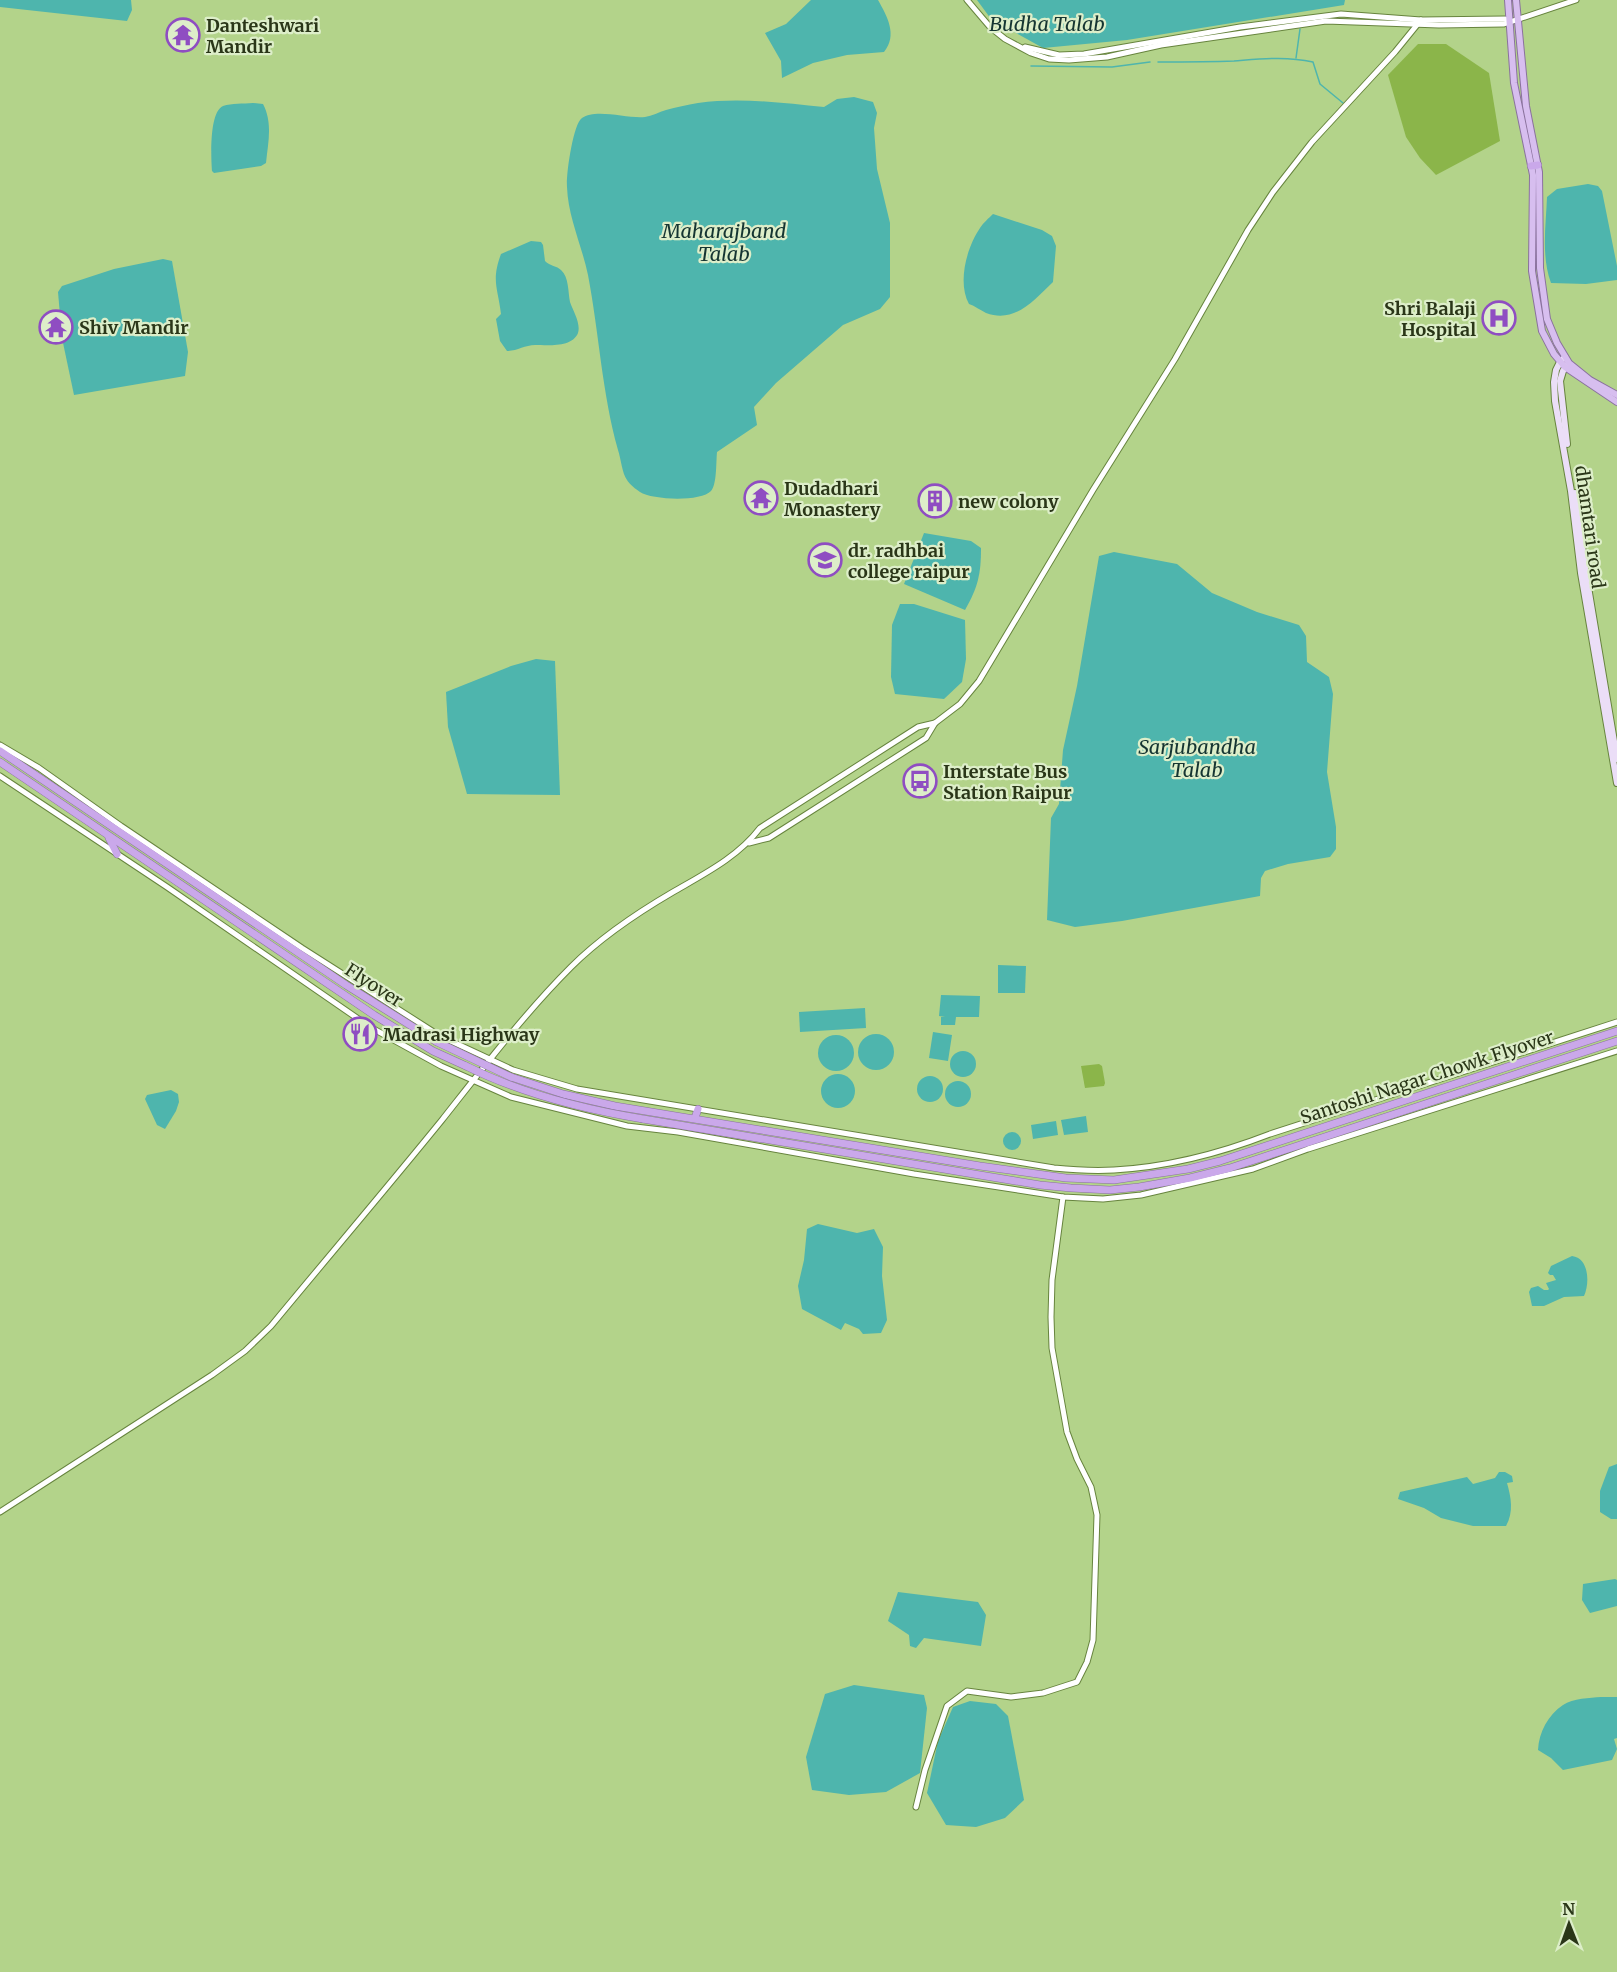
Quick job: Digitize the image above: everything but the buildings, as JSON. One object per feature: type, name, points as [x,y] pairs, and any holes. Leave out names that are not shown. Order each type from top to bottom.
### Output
[{"type":"highway","name":"Flyover","points":[[0,751],[346,985],[437,1042],[511,1077],[563,1094],[615,1106],[695,1118]]},
{"type":"highway","name":"Flyover","points":[[0,762],[374,1015],[433,1051],[490,1078],[556,1101],[679,1128]]},
{"type":"highway","points":[[101,819],[113,821]]},
{"type":"highway","points":[[108,835],[117,854]]},
{"type":"highway","name":"Santoshi Nagar Chowk Flyover","points":[[679,1128],[1040,1185],[1110,1190],[1140,1187],[1259,1162],[1401,1106],[1617,1031]]},
{"type":"highway","name":"Santoshi Nagar Chowk Flyover","points":[[695,1118],[980,1166],[1066,1178],[1114,1180],[1188,1169],[1617,1041]]},
{"type":"highway","points":[[695,1118],[698,1109]]},
{"type":"highway","points":[[1244,1144],[1247,1152]]},
{"type":"main road","points":[[1508,0],[1514,83],[1534,165]]},
{"type":"main road","points":[[1516,0],[1534,165],[1531,255],[1542,331],[1565,362],[1617,402]]},
{"type":"main road","points":[[1565,362],[1590,380],[1617,395]]},
{"type":"main road","name":"dhamtari road","points":[[1565,362],[1556,370],[1554,382],[1582,582],[1617,783]]},
{"type":"main road","name":"dhamtari road","points":[[1565,362],[1560,385],[1566,441],[1617,759]]},
{"type":"street","points":[[967,0],[990,27],[1025,51],[1050,58],[1077,60],[1107,57],[1161,45],[1310,22],[1505,19],[1509,21],[1576,0]]},
{"type":"street","points":[[749,843],[769,838],[926,738],[935,723],[960,704],[979,681],[1093,490],[1175,359],[1248,230],[1273,192],[1312,142],[1420,22]]},
{"type":"street","points":[[0,1512],[212,1375],[245,1351],[271,1326],[489,1060],[570,968],[604,937],[723,862],[749,843],[760,828],[918,727],[935,723]]},
{"type":"street","points":[[918,727],[926,738]]},
{"type":"street","points":[[0,745],[39,768],[113,821],[302,948],[440,1036],[513,1070],[577,1089],[1054,1168],[1114,1170],[1193,1158],[1244,1144],[1617,1022]]},
{"type":"street","points":[[0,776],[370,1027],[471,1081],[511,1097],[547,1108],[627,1126],[679,1128],[914,1174],[1063,1197],[1103,1199],[1141,1195],[1259,1162],[1617,1051]]},
{"type":"street","points":[[916,1807],[925,1770],[947,1706],[967,1691],[1011,1697],[1043,1693],[1077,1682],[1087,1662],[1093,1640],[1096,1515],[1090,1487],[1067,1432],[1052,1341],[1052,1280],[1063,1197]]},
{"type":"green space","points":[[1418,44],[1446,44],[1489,73],[1500,141],[1436,175],[1420,158],[1406,137],[1388,75]]},
{"type":"green space","points":[[1099,1064],[1102,1066],[1104,1086],[1085,1088],[1081,1066]]},
{"type":"water","points":[[0,0],[131,0],[132,10],[127,21],[0,7]]},
{"type":"water","points":[[811,0],[878,0],[890,26],[888,46],[884,52],[847,55],[813,63],[782,78],[781,61],[765,33],[786,24]]},
{"type":"water","name":"Budha Talab","points":[[977,0],[1345,0],[1344,5],[1127,40],[1043,48],[991,19]]},
{"type":"water","name":"Maharajband Talab","points":[[854,97],[873,102],[877,113],[874,128],[877,169],[890,223],[890,297],[880,309],[843,325],[776,383],[754,407],[757,425],[717,452],[713,488],[706,495],[676,499],[655,497],[640,492],[629,483],[623,470],[604,385],[588,275],[568,198],[569,161],[579,122],[588,115],[645,117],[678,107],[714,101],[761,101],[824,107],[837,99]]},
{"type":"water","points":[[263,104],[268,118],[266,163],[261,166],[214,173],[212,171],[212,136],[218,110],[226,105]]},
{"type":"water","points":[[1588,184],[1598,186],[1602,191],[1617,266],[1617,280],[1586,284],[1551,283],[1545,251],[1547,197],[1557,189]]},
{"type":"water","points":[[993,214],[1042,230],[1052,236],[1056,246],[1053,282],[1031,303],[1015,313],[996,316],[969,304],[964,286],[965,265],[971,245],[981,226]]},
{"type":"water","points":[[531,241],[541,242],[545,261],[564,273],[579,329],[575,338],[565,343],[531,345],[507,351],[500,341],[496,319],[501,314],[496,271],[501,254]]},
{"type":"water","points":[[163,259],[172,261],[188,352],[185,376],[74,395],[62,338],[58,292],[62,286],[114,269]]},
{"type":"water","points":[[924,533],[971,541],[981,548],[978,580],[965,610],[904,584]]},
{"type":"water","name":"Sarjubandha Talab","points":[[1114,552],[1177,564],[1212,593],[1257,612],[1299,625],[1306,636],[1307,662],[1329,677],[1333,694],[1327,772],[1336,827],[1336,849],[1330,857],[1288,864],[1265,871],[1261,878],[1260,896],[1122,921],[1075,927],[1047,920],[1051,818],[1059,804],[1063,750],[1077,686],[1099,556]]},
{"type":"water","points":[[900,604],[914,604],[965,620],[966,659],[962,682],[944,699],[895,694],[891,677],[892,625]]},
{"type":"water","points":[[536,659],[555,661],[560,795],[467,794],[448,727],[446,692],[511,666]]},
{"type":"water","points":[[998,965],[1026,966],[1025,993],[998,993]]},
{"type":"water","points":[[941,995],[980,996],[979,1017],[956,1017],[955,1025],[941,1025],[941,1017],[945,1017],[939,1016]]},
{"type":"water","points":[[865,1008],[866,1028],[800,1032],[799,1012]]},
{"type":"water","points":[[933,1032],[952,1035],[948,1061],[929,1058]]},
{"type":"water","points":[[876,1034],[889,1039],[894,1052],[889,1065],[876,1070],[863,1065],[858,1052],[863,1039]]},
{"type":"water","points":[[836,1035],[849,1040],[854,1053],[849,1066],[836,1071],[823,1066],[818,1053],[823,1040]]},
{"type":"water","points":[[963,1051],[972,1055],[976,1064],[972,1073],[963,1077],[954,1073],[950,1064],[954,1055]]},
{"type":"water","points":[[838,1074],[850,1079],[855,1091],[850,1103],[838,1108],[826,1103],[821,1091],[826,1079]]},
{"type":"water","points":[[930,1076],[939,1080],[943,1089],[939,1098],[930,1102],[921,1098],[917,1089],[921,1080]]},
{"type":"water","points":[[958,1081],[967,1085],[971,1094],[967,1103],[958,1107],[949,1103],[945,1094],[949,1085]]},
{"type":"water","points":[[171,1090],[178,1094],[179,1102],[165,1129],[157,1125],[145,1099],[147,1095]]},
{"type":"water","points":[[1086,1116],[1088,1132],[1064,1135],[1061,1120]]},
{"type":"water","points":[[1056,1121],[1058,1135],[1033,1139],[1031,1125]]},
{"type":"water","points":[[1008,1132],[1016,1132],[1021,1137],[1019,1148],[1008,1150],[1003,1145],[1003,1137]]},
{"type":"water","points":[[818,1224],[857,1233],[874,1229],[883,1247],[882,1276],[887,1320],[881,1333],[863,1334],[859,1329],[845,1323],[841,1330],[802,1309],[798,1286],[804,1260],[807,1229]]},
{"type":"water","points":[[1572,1256],[1582,1261],[1587,1272],[1584,1296],[1564,1297],[1544,1306],[1532,1306],[1529,1292],[1531,1288],[1538,1286],[1548,1290],[1546,1283],[1556,1280],[1548,1273],[1551,1266]]},
{"type":"water","points":[[1617,1464],[1617,1519],[1611,1519],[1600,1512],[1600,1491],[1609,1467]]},
{"type":"water","points":[[1499,1472],[1512,1476],[1513,1482],[1507,1483],[1511,1510],[1506,1526],[1473,1526],[1441,1518],[1424,1508],[1398,1499],[1400,1492],[1467,1477],[1473,1484],[1495,1478]]},
{"type":"water","points":[[1617,1580],[1617,1606],[1590,1613],[1582,1600],[1583,1584]]},
{"type":"water","points":[[898,1592],[978,1602],[986,1615],[981,1646],[924,1638],[916,1648],[910,1646],[909,1635],[888,1621]]},
{"type":"water","points":[[854,1685],[924,1695],[927,1708],[920,1773],[886,1792],[849,1795],[812,1790],[806,1757],[825,1694]]},
{"type":"water","points":[[1617,1697],[1617,1738],[1614,1739],[1617,1749],[1612,1760],[1563,1770],[1551,1758],[1538,1750],[1545,1724],[1558,1709],[1572,1701]]},
{"type":"water","points":[[970,1701],[996,1704],[1008,1716],[1024,1800],[1005,1818],[976,1827],[946,1825],[927,1793],[938,1741],[953,1707]]},
{"type":"waterway","points":[[1296,58],[1300,29]]},
{"type":"waterway","points":[[1158,62],[1273,58],[1313,62],[1320,84],[1343,103]]},
{"type":"waterway","points":[[1031,66],[1112,67],[1150,62]]},
{"type":"place","name":"Danteshwari Mandir","points":[[183,35]]},
{"type":"place","name":"Shri Balaji Hospital","points":[[1499,318]]},
{"type":"place","name":"Shiv Mandir","points":[[56,327]]},
{"type":"place","name":"Dudadhari Monastery","points":[[761,498]]},
{"type":"place","name":"new colony","points":[[935,501]]},
{"type":"place","name":"dr. radhbai college raipur","points":[[825,560]]},
{"type":"place","name":"Interstate Bus Station Raipur","points":[[920,781]]},
{"type":"place","name":"Madrasi Highway","points":[[360,1034]]}]
